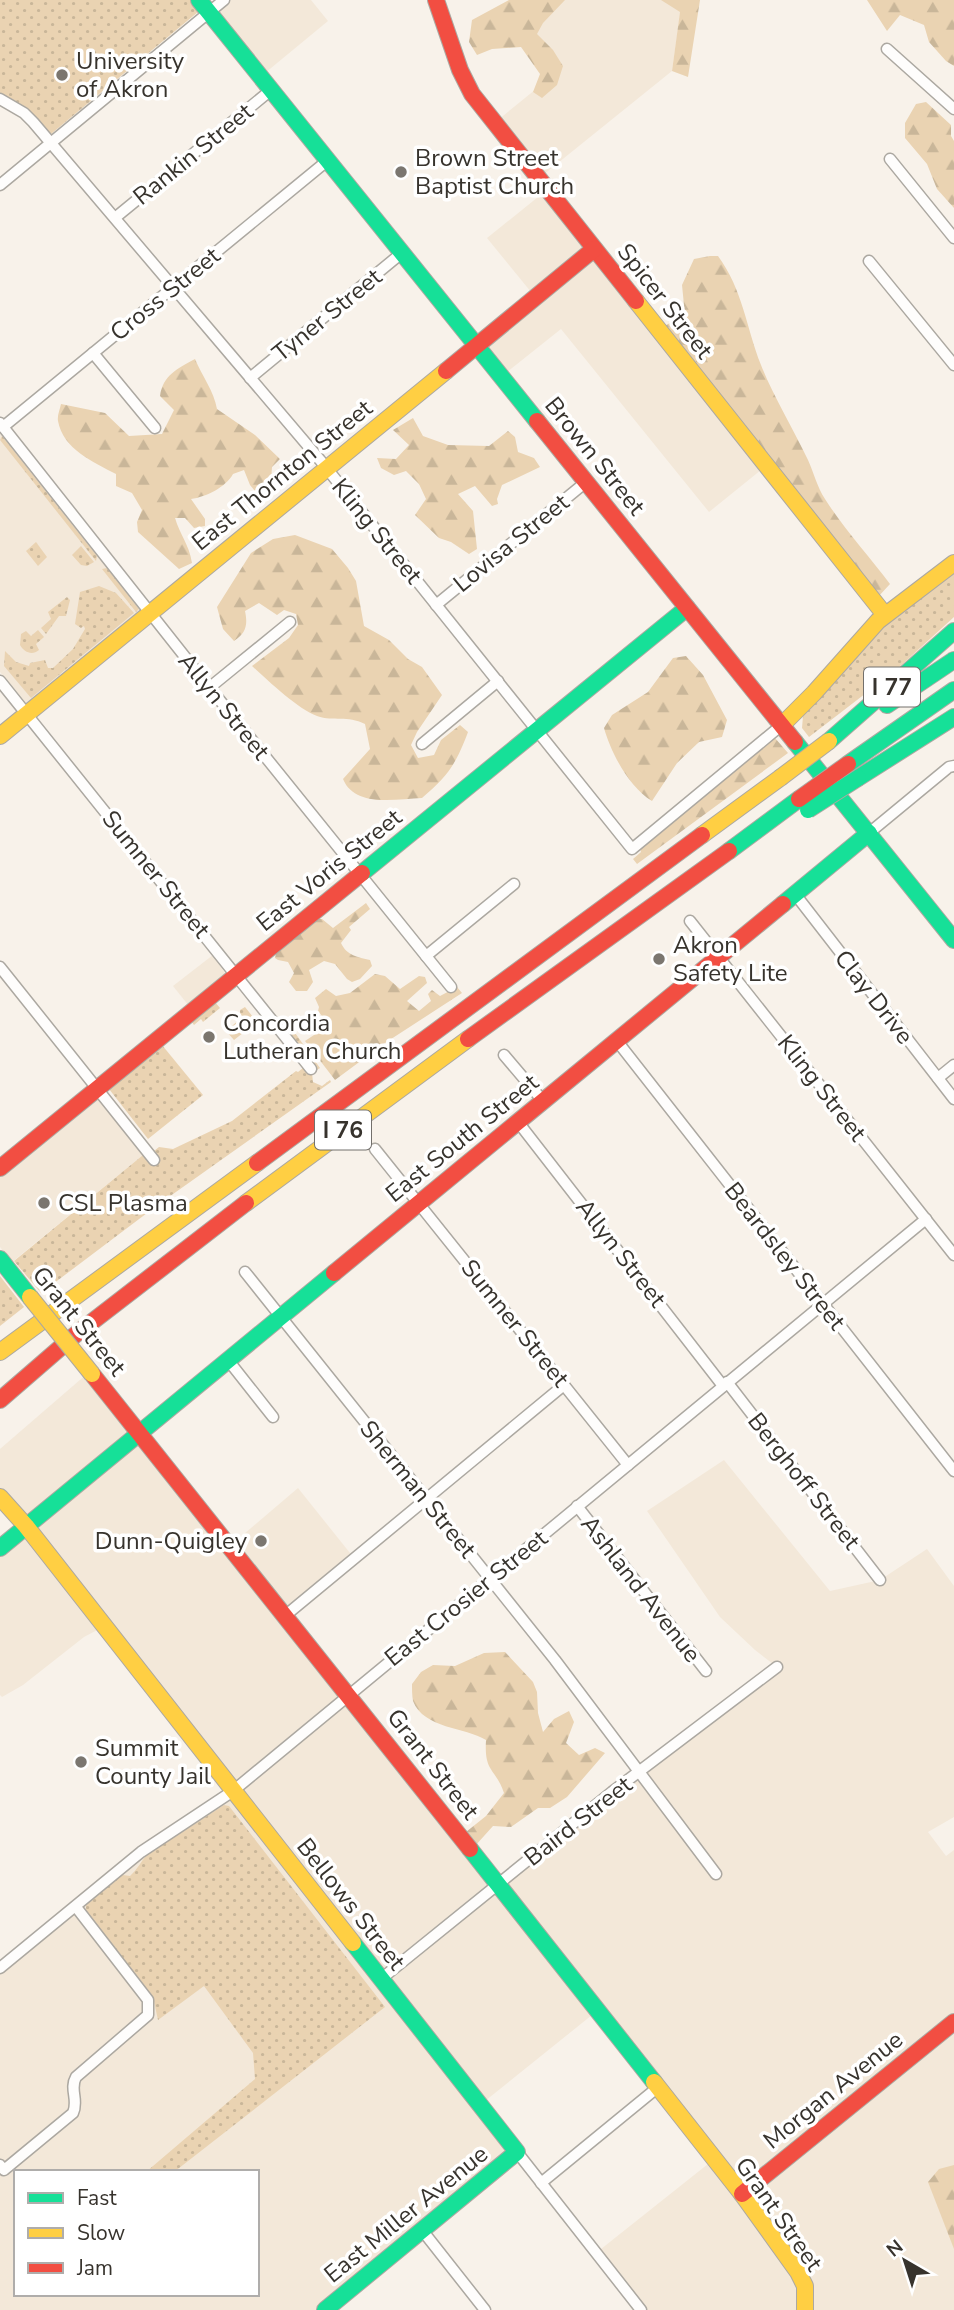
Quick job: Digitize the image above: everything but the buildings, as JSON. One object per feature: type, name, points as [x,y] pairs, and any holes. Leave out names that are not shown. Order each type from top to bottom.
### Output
[{"type":"main road","name":"Spicer Street","points":[[436,0],[467,86],[885,615]]},
{"type":"main road","name":"Brown Street","points":[[204,6],[954,940]]},
{"type":"main road","name":"East Thornton Street","points":[[0,736],[594,249]]},
{"type":"main road","points":[[783,724],[885,615],[954,563]]},
{"type":"main road","name":"East Voris Street","points":[[0,1167],[687,608]]},
{"type":"main road","name":"I 77","points":[[829,741],[954,631]]},
{"type":"main road","name":"I 76","points":[[0,1359],[36,1326],[829,741],[954,660]]},
{"type":"main road","points":[[804,805],[848,764],[954,690]]},
{"type":"main road","points":[[804,805],[858,778],[951,720]]},
{"type":"main road","name":"I 76","points":[[0,1399],[75,1335],[214,1226],[545,982],[697,876],[734,846],[804,805]]},
{"type":"main road","name":"East South Street","points":[[0,1548],[869,833]]},
{"type":"main road","name":"Grant Street","points":[[0,1259],[349,1694],[741,2194],[798,2272],[805,2286],[805,2310]]},
{"type":"main road","points":[[0,1352],[36,1326]]},
{"type":"main road","name":"Bellows Street","points":[[0,1497],[26,1526],[517,2152]]},
{"type":"main road","name":"Morgan Avenue","points":[[741,2194],[954,2022]]},
{"type":"main road","name":"East Miller Avenue","points":[[328,2309],[517,2152]]},
{"type":"street","points":[[0,185],[204,6],[224,0]]},
{"type":"street","points":[[887,50],[954,109]]},
{"type":"street","name":"Rankin Street","points":[[116,217],[271,90]]},
{"type":"street","name":"Kling Street","points":[[0,99],[28,117],[116,217],[327,468],[632,849],[783,724]]},
{"type":"street","points":[[890,159],[954,239]]},
{"type":"street","name":"Cross Street","points":[[1,425],[327,161]]},
{"type":"street","name":"Tyner Street","points":[[250,378],[403,252]]},
{"type":"street","points":[[869,261],[954,365]]},
{"type":"street","points":[[93,353],[155,428]]},
{"type":"street","name":"Allyn Street","points":[[1,425],[451,987]]},
{"type":"street","name":"Lovisa Street","points":[[436,605],[586,482]]},
{"type":"street","points":[[209,688],[290,622]]},
{"type":"street","name":"Sumner Street","points":[[0,681],[311,1069]]},
{"type":"street","points":[[422,744],[498,681]]},
{"type":"street","name":"East South Street","points":[[869,833],[949,767],[954,766]]},
{"type":"street","points":[[426,956],[514,884]]},
{"type":"street","name":"Clay Drive","points":[[795,894],[954,1100]]},
{"type":"street","name":"Kling Street","points":[[690,921],[954,1255]]},
{"type":"street","points":[[0,967],[154,1160]]},
{"type":"street","name":"Beardsley Street","points":[[617,1041],[954,1471]]},
{"type":"street","points":[[504,1055],[543,1101]]},
{"type":"street","points":[[937,1078],[954,1065]]},
{"type":"street","name":"Allyn Street","points":[[518,1122],[725,1384]]},
{"type":"street","name":"Sumner Street","points":[[375,1149],[628,1465]]},
{"type":"street","name":"East Crosier Street","points":[[0,1968],[141,1852],[233,1791],[926,1219]]},
{"type":"street","name":"Sherman Street","points":[[244,1272],[490,1578],[716,1874]]},
{"type":"street","points":[[228,1360],[273,1417]]},
{"type":"street","name":"Berghoff Street","points":[[725,1384],[880,1580]]},
{"type":"street","points":[[286,1615],[565,1385]]},
{"type":"street","name":"Ashland Avenue","points":[[577,1506],[706,1671]]},
{"type":"street","name":"Baird Street","points":[[381,1979],[640,1772],[778,1667]]},
{"type":"street","points":[[3,2166],[73,2113],[76,2102],[72,2087],[76,2077],[146,2019],[149,2011],[148,2000],[76,1907]]},
{"type":"street","points":[[541,2183],[657,2088]]},
{"type":"street","name":"Bellows Street","points":[[517,2152],[641,2310]]},
{"type":"street","points":[[422,2230],[485,2310]]},
{"type":"shaded area","points":[[231,0],[311,0],[328,21],[265,73],[219,14],[220,9]]},
{"type":"shaded area","points":[[552,0],[675,0],[681,7],[672,71],[543,175],[498,120],[557,72],[521,26]]},
{"type":"shaded area","points":[[543,193],[583,248],[531,292],[487,238]]},
{"type":"shaded area","points":[[593,259],[761,470],[709,512],[561,329],[507,372],[487,346]]},
{"type":"shaded area","points":[[0,433],[141,611],[27,705],[0,672]]},
{"type":"shaded area","points":[[213,955],[226,975],[189,1006],[173,986]]},
{"type":"shaded area","points":[[97,1098],[143,1155],[12,1262],[0,1247],[0,1174]]},
{"type":"shaded area","points":[[88,1373],[138,1433],[27,1523],[0,1492],[0,1449]]},
{"type":"shaded area","points":[[140,1436],[347,1693],[234,1788],[103,1627],[84,1637],[23,1685],[2,1697],[0,1695],[0,1549]]},
{"type":"shaded area","points":[[724,1460],[830,1591],[880,1580],[927,1549],[954,1586],[954,1817],[928,1832],[946,1856],[954,1850],[954,2310],[641,2310],[596,2253],[713,2160],[597,2011],[480,2105],[517,2152],[331,2310],[0,2310],[0,1968],[349,1694],[498,1883],[777,1667],[720,1617],[647,1511]]},
{"type":"shaded area","points":[[298,1488],[354,1558],[286,1614],[231,1545]]},
{"type":"green space","name":"University of Akron","points":[[0,0],[191,0],[198,12],[51,134],[0,94]]},
{"type":"green space","points":[[509,0],[565,0],[543,23],[537,34],[553,50],[563,66],[557,85],[542,98],[533,92],[540,74],[521,47],[492,49],[477,55],[469,42],[472,20]]},
{"type":"green space","points":[[661,0],[700,0],[688,77],[672,71],[680,12]]},
{"type":"green space","points":[[867,0],[954,0],[954,66],[929,42],[924,25],[900,15],[887,31]]},
{"type":"green space","points":[[926,102],[951,125],[954,141],[954,208],[937,189],[927,164],[905,138],[905,123],[916,104]]},
{"type":"green space","points":[[718,256],[733,282],[761,365],[822,494],[890,584],[878,597],[663,327],[682,316],[682,285],[694,259]]},
{"type":"green space","points":[[195,359],[211,390],[217,409],[255,435],[280,459],[272,467],[271,481],[259,496],[250,485],[244,470],[233,474],[215,491],[191,499],[205,519],[205,526],[194,528],[185,518],[175,518],[192,563],[179,569],[138,532],[137,522],[142,510],[132,493],[116,486],[116,474],[72,447],[61,431],[58,417],[61,404],[105,413],[129,436],[162,434],[174,410],[160,396],[164,383],[177,370]]},
{"type":"green space","points":[[413,418],[423,436],[448,445],[489,446],[508,431],[515,437],[518,452],[534,458],[540,467],[502,485],[498,504],[492,506],[475,486],[458,494],[473,511],[477,549],[469,554],[451,542],[439,538],[415,515],[426,499],[419,484],[406,471],[394,475],[381,468],[377,458],[396,459],[409,445],[393,430]]},
{"type":"green space","points":[[2,436],[97,556],[96,561],[0,440]]},
{"type":"green space","points":[[295,535],[332,549],[356,581],[364,626],[389,640],[408,659],[422,667],[442,695],[411,745],[418,758],[434,755],[441,740],[460,725],[468,732],[450,769],[422,798],[377,800],[366,798],[349,788],[343,779],[370,749],[365,724],[352,720],[323,718],[310,713],[283,694],[252,666],[289,638],[298,625],[296,614],[284,610],[277,615],[259,603],[245,611],[245,628],[234,641],[223,629],[217,607],[251,553],[273,539]]},
{"type":"green space","points":[[36,542],[47,557],[38,566],[26,551]]},
{"type":"green space","points":[[81,546],[94,562],[87,566],[81,565],[72,555]]},
{"type":"green space","points":[[107,568],[139,609],[136,612],[102,569]]},
{"type":"green space","points":[[954,570],[954,617],[896,670],[809,737],[802,728],[803,716],[832,686],[872,636]]},
{"type":"green space","points":[[99,586],[116,593],[134,613],[31,698],[4,666],[5,651],[16,662],[29,666],[30,663],[45,660],[48,668],[53,668],[73,649],[85,629],[84,626],[81,628],[75,624],[80,592]]},
{"type":"green space","points":[[67,597],[70,600],[66,616],[59,616],[46,634],[41,628],[51,619],[48,612]]},
{"type":"green space","points":[[38,630],[44,637],[36,644],[39,650],[34,653],[26,651],[20,645],[21,634],[26,631],[31,636]]},
{"type":"green space","points":[[686,656],[703,675],[727,720],[722,737],[699,742],[677,763],[652,801],[622,769],[604,728],[612,715],[648,692],[673,658]]},
{"type":"green space","points":[[775,738],[788,753],[637,864],[633,859],[641,852],[640,849]]},
{"type":"green space","points":[[366,903],[370,909],[349,927],[351,930],[341,943],[350,953],[370,960],[372,966],[360,979],[352,982],[335,964],[324,961],[309,970],[313,982],[307,991],[296,991],[289,982],[294,973],[288,962],[275,958],[276,953],[316,919],[322,919],[333,928]]},
{"type":"green space","points":[[375,974],[385,976],[400,989],[419,976],[425,977],[427,983],[407,1001],[419,1011],[431,1001],[428,994],[432,990],[440,996],[457,987],[462,993],[385,1043],[335,1080],[305,1041],[329,1025],[318,1011],[315,998],[326,989],[336,996],[350,993]]},
{"type":"green space","points":[[215,1002],[220,1008],[203,1022],[201,1019],[194,1025],[191,1021]]},
{"type":"green space","points":[[245,1007],[257,1022],[234,1040],[226,1031],[240,1019],[240,1010]]},
{"type":"green space","points":[[293,1030],[320,1068],[312,1073],[313,1082],[322,1086],[330,1080],[331,1082],[159,1204],[41,1293],[14,1261],[143,1155],[151,1165],[159,1158],[154,1151],[159,1147],[173,1149],[232,1121],[296,1071],[303,1068],[308,1074],[316,1068],[290,1034]]},
{"type":"green space","points":[[162,1045],[203,1095],[148,1139],[109,1089]]},
{"type":"green space","points":[[0,1276],[24,1307],[0,1326]]},
{"type":"green space","points":[[505,1652],[533,1682],[543,1732],[554,1719],[569,1711],[574,1722],[566,1743],[579,1755],[595,1748],[605,1753],[567,1797],[550,1808],[538,1808],[511,1827],[493,1826],[475,1846],[466,1832],[486,1816],[504,1793],[488,1764],[486,1740],[426,1717],[413,1701],[412,1684],[421,1672],[433,1665],[455,1666],[484,1653]]},
{"type":"green space","points":[[224,1805],[229,1806],[385,2007],[177,2170],[148,2170],[255,2079],[253,2053],[204,1986],[158,2020],[153,1997],[86,1912],[86,1904],[118,1878],[123,1875],[130,1876],[148,1854]]},
{"type":"green space","points":[[954,2165],[954,2249],[928,2182],[939,2169]]},
{"type":"traffic: fast","points":[[199,0],[537,421]]},
{"type":"traffic: fast","points":[[362,873],[687,608]]},
{"type":"traffic: fast","points":[[829,741],[954,631]]},
{"type":"traffic: fast","points":[[887,705],[954,660]]},
{"type":"traffic: fast","points":[[848,764],[954,690]]},
{"type":"traffic: fast","points":[[858,778],[954,717]]},
{"type":"traffic: fast","points":[[795,742],[954,940]]},
{"type":"traffic: fast","points":[[808,810],[858,778]]},
{"type":"traffic: fast","points":[[729,851],[799,799]]},
{"type":"traffic: fast","points":[[783,904],[869,833]]},
{"type":"traffic: fast","points":[[0,1259],[30,1297]]},
{"type":"traffic: fast","points":[[0,1548],[334,1273]]},
{"type":"traffic: fast","points":[[470,1849],[654,2082]]},
{"type":"traffic: fast","points":[[325,2310],[517,2152],[353,1943]]},
{"type":"traffic: slow","points":[[636,301],[885,615]]},
{"type":"traffic: slow","points":[[0,736],[446,371]]},
{"type":"traffic: slow","points":[[783,724],[878,621],[954,563]]},
{"type":"traffic: slow","points":[[780,778],[829,741]]},
{"type":"traffic: slow","points":[[702,835],[780,778]]},
{"type":"traffic: slow","points":[[246,1203],[468,1039]]},
{"type":"traffic: slow","points":[[0,1352],[257,1163]]},
{"type":"traffic: slow","points":[[30,1297],[92,1374]]},
{"type":"traffic: slow","points":[[0,1497],[26,1526],[353,1943]]},
{"type":"traffic: slow","points":[[654,2082],[742,2194],[798,2272],[805,2286],[805,2310]]},
{"type":"traffic: jam","points":[[436,0],[460,70],[472,94],[636,301]]},
{"type":"traffic: jam","points":[[446,371],[594,249]]},
{"type":"traffic: jam","points":[[537,421],[795,742]]},
{"type":"traffic: jam","points":[[799,799],[848,764]]},
{"type":"traffic: jam","points":[[257,1163],[702,835]]},
{"type":"traffic: jam","points":[[468,1039],[729,851]]},
{"type":"traffic: jam","points":[[0,1168],[362,873]]},
{"type":"traffic: jam","points":[[334,1273],[783,904]]},
{"type":"traffic: jam","points":[[0,1400],[75,1335],[246,1203]]},
{"type":"traffic: jam","points":[[92,1374],[470,1849]]},
{"type":"traffic: jam","points":[[742,2194],[954,2022]]},
{"type":"place","name":"University of Akron","points":[[62,75]]},
{"type":"place","name":"Brown Street Baptist Church","points":[[401,172]]},
{"type":"place","name":"Akron Safety Lite","points":[[659,959]]},
{"type":"place","name":"Concordia Lutheran Church","points":[[209,1037]]},
{"type":"place","name":"CSL Plasma","points":[[44,1203]]},
{"type":"place","name":"Dunn-Quigley","points":[[261,1541]]},
{"type":"place","name":"Summit County Jail","points":[[81,1762]]}]
